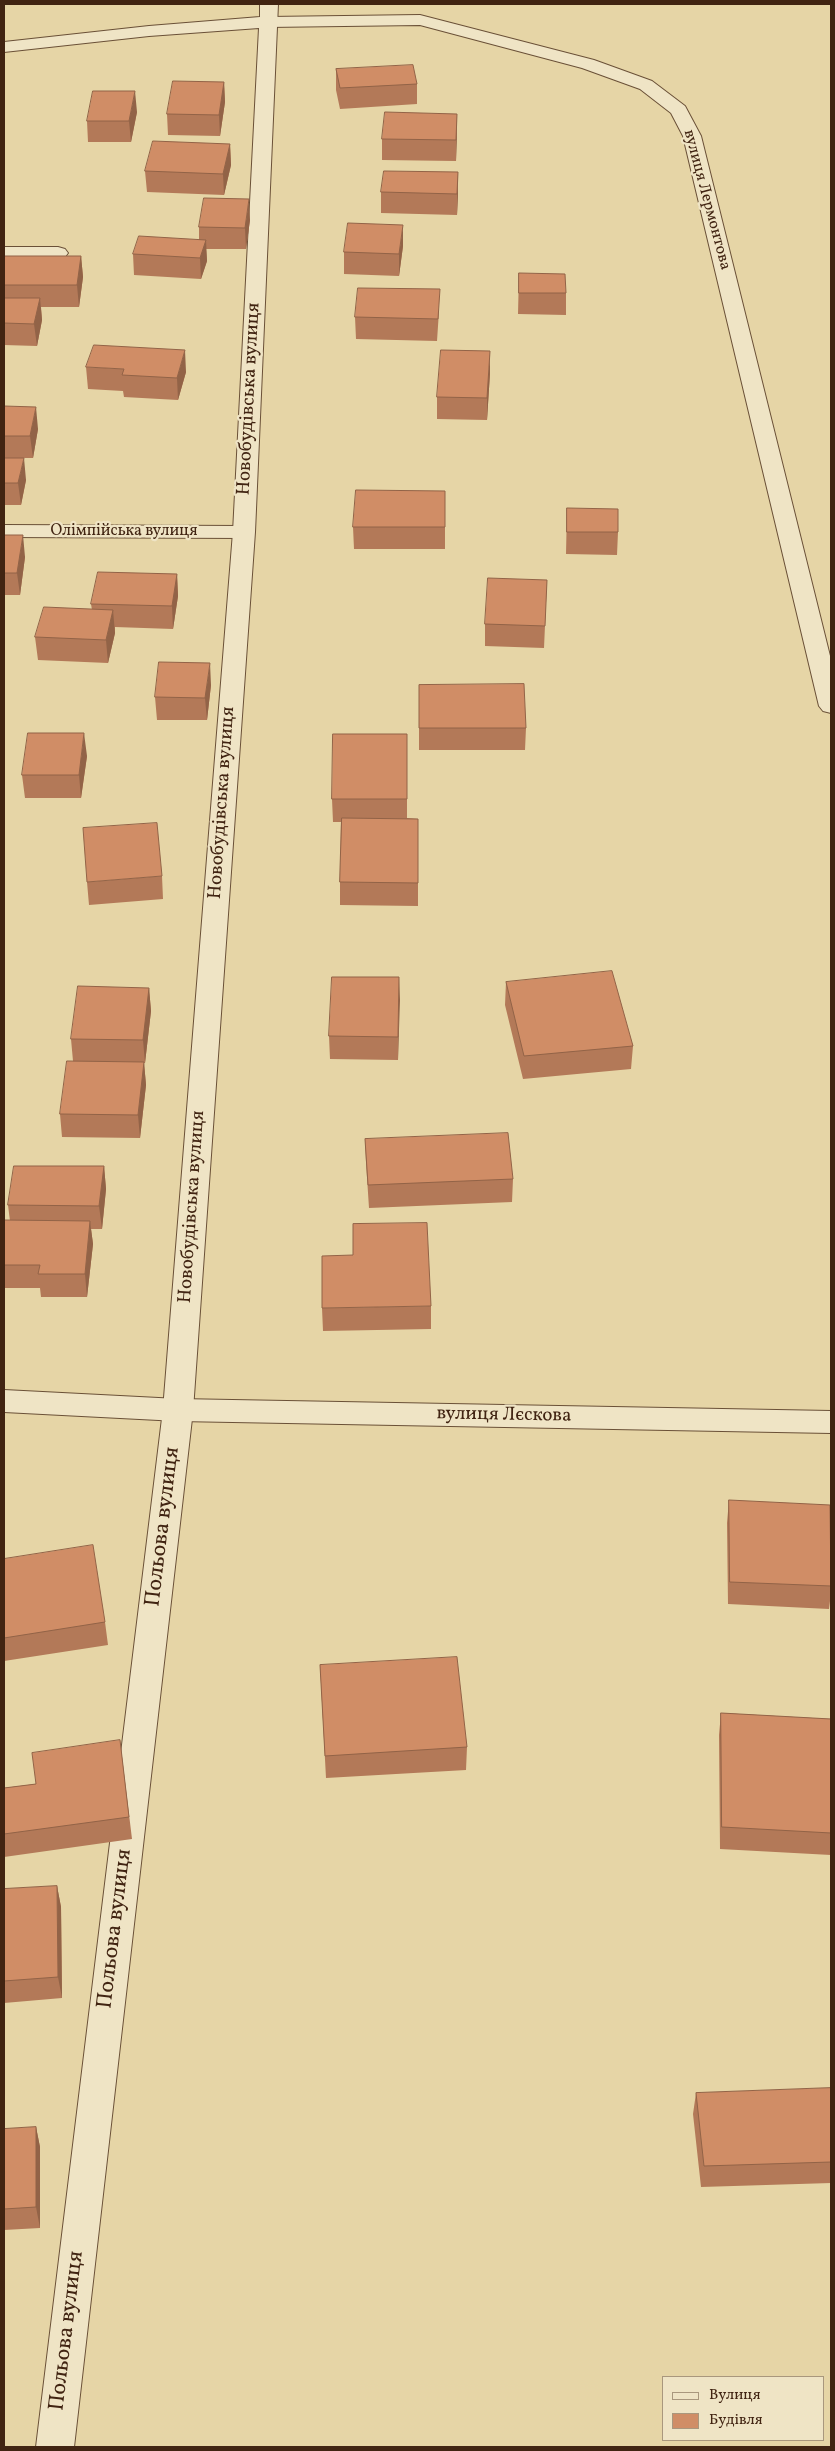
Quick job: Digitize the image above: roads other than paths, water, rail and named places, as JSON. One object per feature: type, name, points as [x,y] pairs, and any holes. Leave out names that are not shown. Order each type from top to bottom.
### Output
[{"type":"street","name":"вулиця Лермонтова","points":[[4,47],[149,31],[269,13],[420,20],[588,64],[646,85],[679,110],[692,136],[831,706]]},
{"type":"street","name":"Новобудівська вулиця","points":[[178,1410],[244,532],[269,13]]},
{"type":"street","points":[[4,253],[58,254]]},
{"type":"street","points":[[4,1401],[178,1410]]},
{"type":"street","name":"вулиця Лєскова","points":[[178,1410],[831,1422]]},
{"type":"street","name":"Польова вулиця","points":[[55,2447],[178,1410]]},
{"type":"lane","name":"Олімпійська вулиця","points":[[4,531],[244,532]]}]
